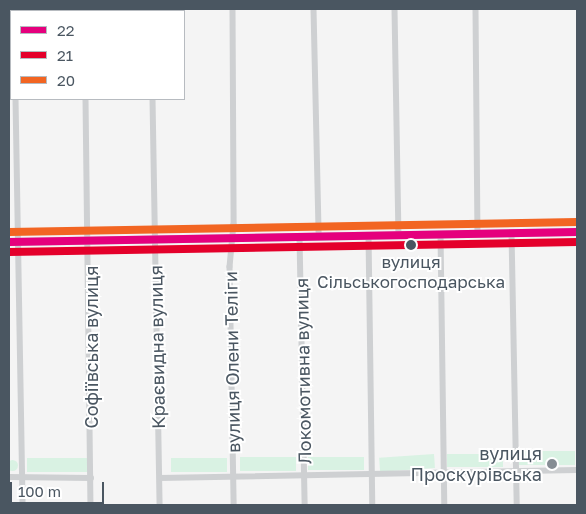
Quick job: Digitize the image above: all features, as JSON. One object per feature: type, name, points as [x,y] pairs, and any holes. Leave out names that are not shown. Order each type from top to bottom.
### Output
[{"type":"street","name":"вулиця Олени Теліги","points":[[232,9],[234,505]]},
{"type":"street","points":[[314,9],[319,236]]},
{"type":"street","points":[[395,9],[399,235]]},
{"type":"street","points":[[476,9],[478,234]]},
{"type":"street","points":[[16,100],[23,505]]},
{"type":"street","name":"Софіївська вулиця","points":[[86,100],[90,241],[91,505]]},
{"type":"street","name":"Краєвидна вулиця","points":[[153,100],[160,505]]},
{"type":"street","points":[[9,242],[577,232]]},
{"type":"street","points":[[512,233],[517,505]]},
{"type":"street","points":[[441,234],[445,505]]},
{"type":"street","points":[[369,235],[373,505]]},
{"type":"street","name":"Локомотивна вулиця","points":[[300,237],[305,505]]},
{"type":"street","points":[[160,478],[577,470]]},
{"type":"street","points":[[9,477],[91,478]]},
{"type":"green space","points":[[519,451],[575,451],[575,465],[519,465]]},
{"type":"green space","points":[[434,454],[435,468],[380,472],[379,458]]},
{"type":"green space","points":[[447,454],[503,454],[503,467],[447,467]]},
{"type":"green space","points":[[240,457],[296,457],[296,471],[240,471]]},
{"type":"green space","points":[[308,457],[364,457],[364,470],[308,470]]},
{"type":"green space","points":[[27,458],[87,458],[87,472],[27,472]]},
{"type":"green space","points":[[171,458],[227,458],[227,472],[171,472]]},
{"type":"green space","points":[[12,459],[18,465],[12,471],[6,465]]},
{"type":"transit line","name":"20","points":[[9,232],[577,222]]},
{"type":"transit line","name":"22","points":[[9,242],[577,232]]},
{"type":"transit line","name":"21","points":[[9,252],[577,242]]},
{"type":"place","name":"вулиця Сільськогосподарська","points":[[411,245]]},
{"type":"place","name":"вулиця Проскурівська","points":[[552,464]]}]
